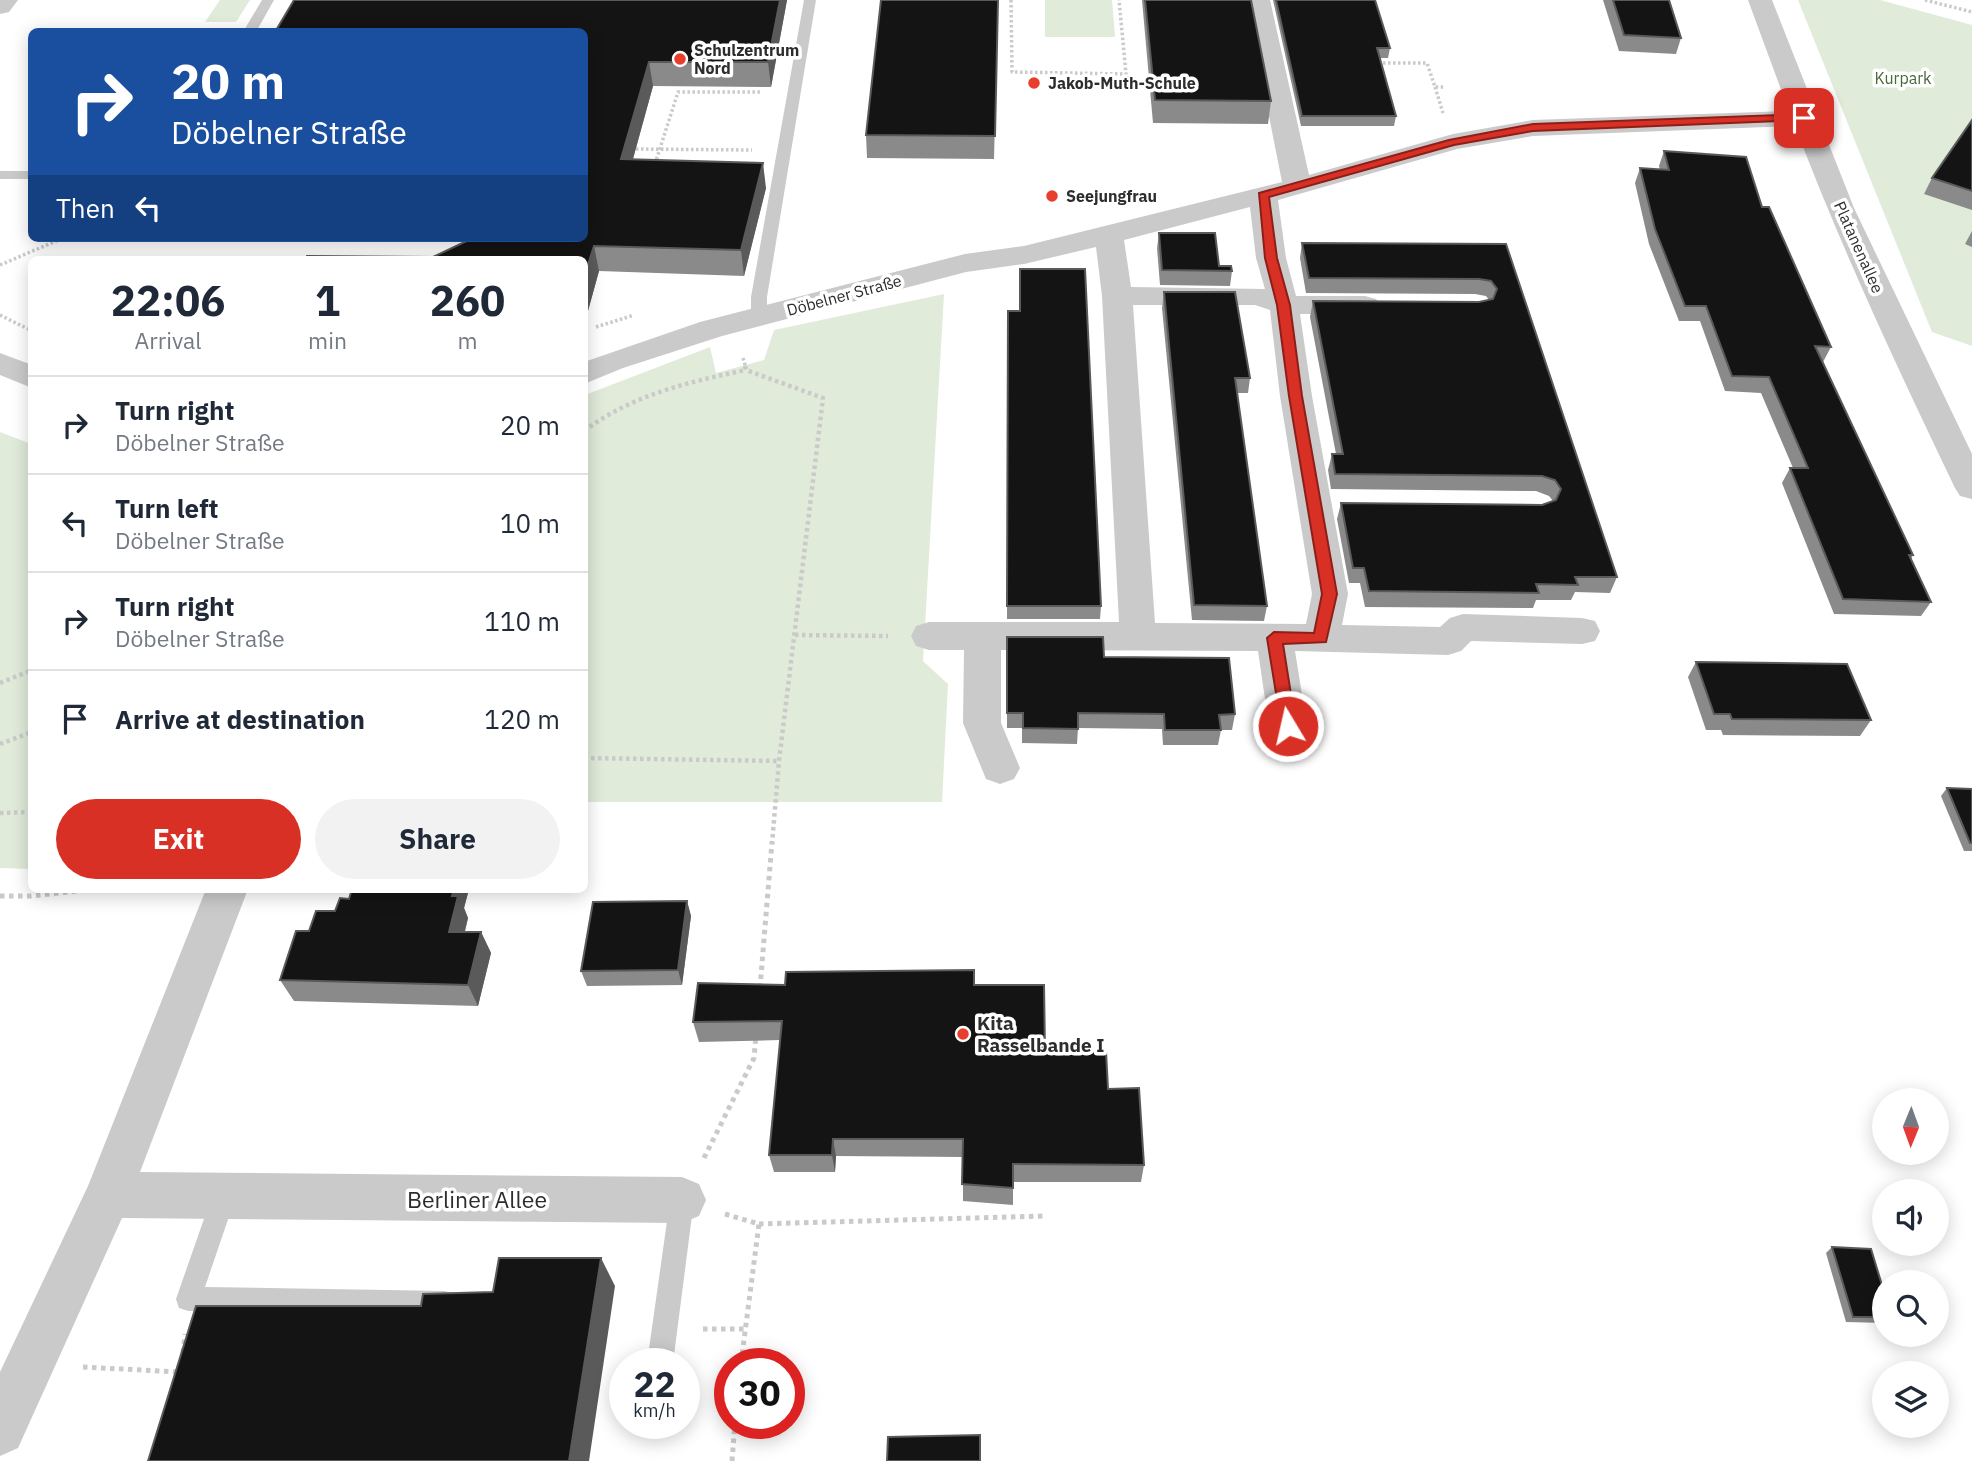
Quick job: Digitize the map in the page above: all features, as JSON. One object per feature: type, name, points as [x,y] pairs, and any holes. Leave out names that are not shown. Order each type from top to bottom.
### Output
[{"type":"street","points":[[0,8],[6,0]]},
{"type":"street","points":[[1258,0],[1297,185]]},
{"type":"street","name":"Platanenallee","points":[[1760,0],[1804,118],[1857,244],[1972,488]]},
{"type":"street","name":"Döbelner Straße","points":[[588,372],[612,361],[748,320],[965,263],[1024,255],[1109,235],[1452,142],[1533,128],[1804,118]]},
{"type":"street","points":[[1263,195],[1271,258],[1283,305],[1296,396],[1329,504],[1330,594],[1321,638]]},
{"type":"street","points":[[1109,235],[1117,296],[1138,636]]},
{"type":"street","points":[[1117,296],[1258,296],[1283,305],[1393,306]]},
{"type":"street","points":[[0,363],[28,376]]},
{"type":"street","points":[[929,636],[1448,641],[1463,627],[1582,631]]},
{"type":"street","points":[[983,636],[982,723],[1000,768]]},
{"type":"street","points":[[1274,638],[1288,726]]},
{"type":"street","points":[[0,1430],[108,1195],[225,893]]},
{"type":"street","name":"Berliner Allee","points":[[108,1195],[682,1200]]},
{"type":"lane","points":[[251,28],[268,0]]},
{"type":"lane","points":[[748,320],[759,297],[810,0]]},
{"type":"lane","points":[[0,176],[28,175]]},
{"type":"lane","points":[[224,1196],[188,1299],[471,1303]]},
{"type":"lane","name":"Berliner Allee","points":[[662,1348],[682,1200]]},
{"type":"path","points":[[1012,0],[1012,72],[1126,74],[1119,0]]},
{"type":"path","points":[[1924,0],[1972,12]]},
{"type":"path","points":[[1375,63],[1427,63],[1435,87],[1444,87]]},
{"type":"path","points":[[654,165],[678,92],[794,92]]},
{"type":"path","points":[[622,149],[782,152]]},
{"type":"path","points":[[0,265],[54,242]]},
{"type":"path","points":[[0,315],[28,329]]},
{"type":"path","points":[[746,370],[748,320]]},
{"type":"path","points":[[588,428],[603,415],[689,382],[746,370],[823,398],[779,761],[759,990]]},
{"type":"path","points":[[795,635],[929,636]]},
{"type":"path","points":[[0,683],[28,672]]},
{"type":"path","points":[[0,744],[28,734]]},
{"type":"path","points":[[588,758],[779,761]]},
{"type":"path","points":[[0,813],[28,812]]},
{"type":"path","points":[[0,896],[58,893]]},
{"type":"path","points":[[754,1058],[756,1031]]},
{"type":"path","points":[[759,1224],[1044,1216]]},
{"type":"path","points":[[31,1364],[181,1372],[177,1384]]},
{"type":"path","points":[[732,1461],[734,1439]]},
{"type":"green space","points":[[220,0],[250,0],[236,22],[205,22]]},
{"type":"green space","points":[[1045,0],[1112,0],[1115,37],[1045,37]]},
{"type":"green space","name":"Kurpark","points":[[1798,0],[1880,0],[1972,25],[1972,346],[1932,332]]},
{"type":"green space","points":[[944,294],[923,661],[948,684],[942,802],[588,802],[588,394],[710,347],[716,373],[764,360],[774,330]]},
{"type":"green space","points":[[0,432],[28,443],[28,869],[0,868]]},
{"type":"building","points":[[294,0],[780,0],[768,62],[649,62],[621,159],[763,163],[741,250],[594,246],[588,265],[588,256],[435,256],[465,242],[588,242],[588,28],[277,28]]},
{"type":"building","points":[[881,0],[998,0],[995,136],[866,135]]},
{"type":"building","points":[[1145,0],[1251,0],[1271,101],[1155,100]]},
{"type":"building","points":[[1276,0],[1375,0],[1390,48],[1377,48],[1396,116],[1302,116]]},
{"type":"building","points":[[1613,0],[1669,0],[1681,38],[1624,35]]},
{"type":"building","points":[[1972,120],[1972,191],[1932,178]]},
{"type":"building","points":[[1664,151],[1746,157],[1762,207],[1769,207],[1831,347],[1815,346],[1913,555],[1909,555],[1931,602],[1843,599],[1790,468],[1808,468],[1769,377],[1732,376],[1706,306],[1685,306],[1655,229],[1640,168],[1669,170]]},
{"type":"building","points":[[1159,233],[1215,233],[1219,266],[1231,266],[1232,271],[1162,270]]},
{"type":"building","points":[[1302,243],[1506,244],[1617,577],[1575,577],[1578,585],[1536,584],[1539,593],[1369,591],[1364,568],[1353,568],[1341,503],[1542,505],[1556,500],[1561,489],[1555,480],[1542,476],[1335,474],[1332,454],[1343,454],[1313,301],[1479,302],[1493,299],[1497,289],[1491,281],[1479,279],[1309,278]]},
{"type":"building","points":[[1020,269],[1085,269],[1101,606],[1007,606],[1008,311],[1020,311]]},
{"type":"building","points":[[1164,292],[1235,292],[1250,378],[1235,378],[1267,606],[1194,605]]},
{"type":"building","points":[[1007,637],[1103,637],[1104,657],[1229,658],[1235,714],[1219,715],[1221,730],[1165,730],[1164,714],[1078,713],[1078,729],[1023,728],[1023,713],[1007,713]]},
{"type":"building","points":[[1696,662],[1847,664],[1871,720],[1732,719],[1730,714],[1714,714]]},
{"type":"building","points":[[1947,788],[1972,789],[1972,843],[1970,843]]},
{"type":"building","points":[[351,893],[453,893],[452,896],[458,896],[449,932],[481,932],[468,985],[280,980],[296,931],[309,931],[316,911],[335,911],[340,898],[349,899]]},
{"type":"building","points":[[687,901],[678,970],[581,971],[593,902]]},
{"type":"building","points":[[974,970],[974,985],[1044,985],[1045,1051],[1106,1051],[1108,1089],[1139,1088],[1144,1165],[1013,1164],[1013,1188],[962,1184],[963,1139],[833,1139],[832,1155],[769,1155],[782,1021],[693,1022],[698,983],[785,985],[786,972]]},
{"type":"building","points":[[1832,1247],[1871,1249],[1877,1270],[1872,1270],[1872,1317],[1853,1317]]},
{"type":"building","points":[[499,1258],[601,1258],[569,1461],[148,1461],[196,1306],[421,1306],[423,1294],[493,1292]]},
{"type":"building","points":[[980,1435],[980,1461],[887,1461],[888,1437]]},
{"type":"place","name":"Schulzentrum Nord","points":[[680,59]]},
{"type":"place","name":"Jakob-Muth-Schule","points":[[1034,83]]},
{"type":"place","name":"Seejungfrau","points":[[1052,196]]},
{"type":"place","name":"Kita Rasselbande I","points":[[963,1034]]},
{"type":"route","points":[[1288,726],[1274,638],[1321,638],[1330,594],[1283,305],[1271,258],[1263,195],[1368,168],[1452,142],[1533,128],[1804,118]]}]
